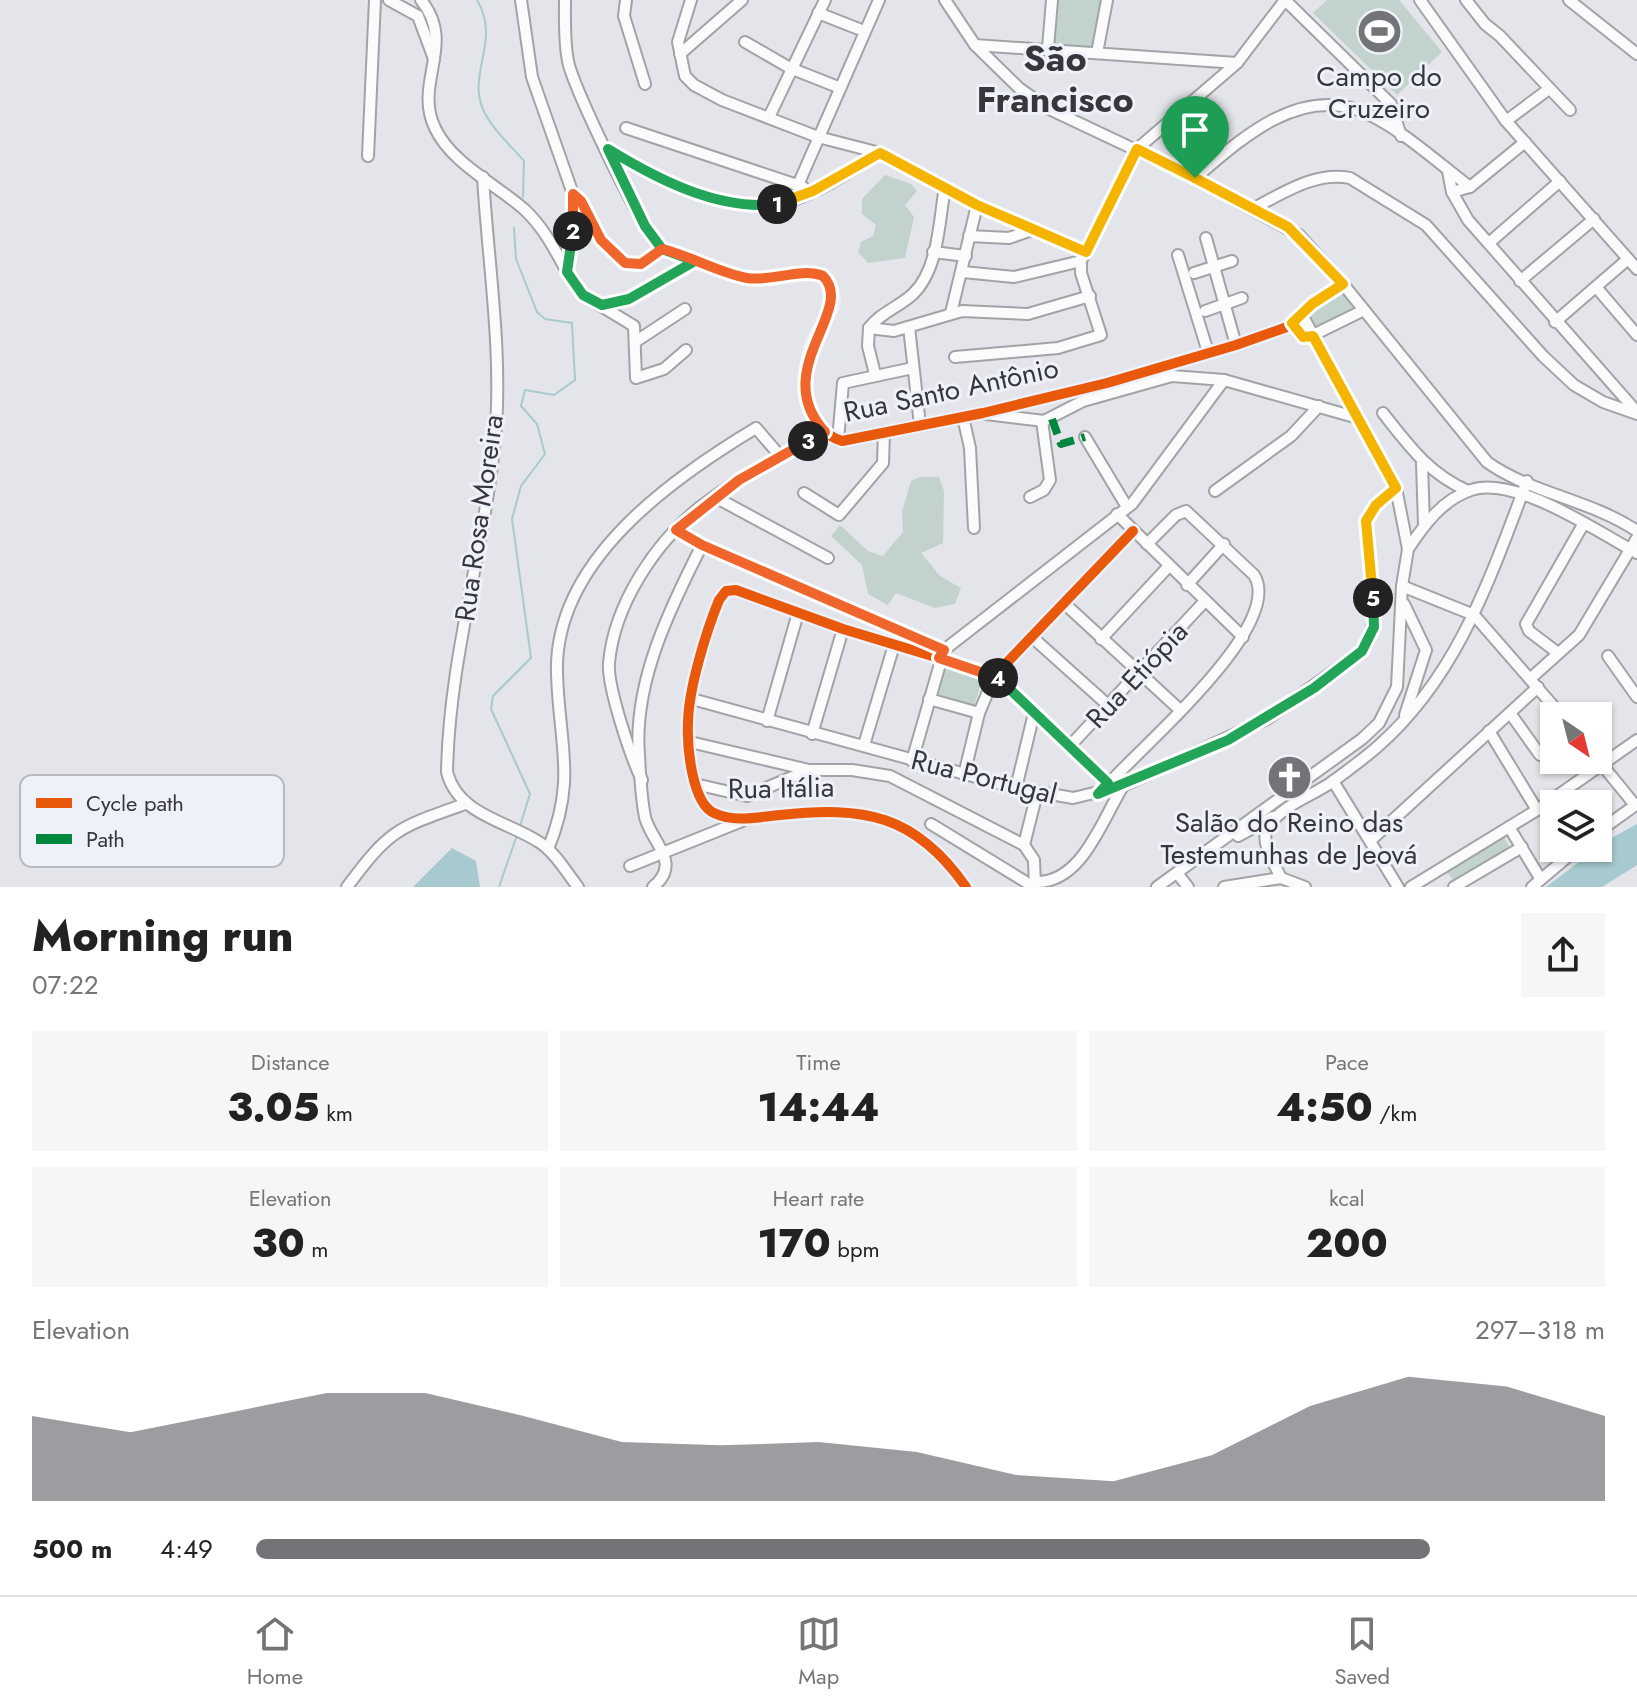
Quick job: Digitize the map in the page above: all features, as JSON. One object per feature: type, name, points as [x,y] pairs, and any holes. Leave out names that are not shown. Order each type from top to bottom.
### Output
[{"type":"street","points":[[368,156],[375,0]]},
{"type":"street","points":[[389,0],[418,16],[434,61]]},
{"type":"street","points":[[421,0],[433,15],[437,29],[428,106],[435,130],[483,177],[539,224],[583,295],[632,323],[636,378],[664,369],[686,350]]},
{"type":"street","points":[[521,0],[532,77],[573,194],[575,219],[567,272]]},
{"type":"street","points":[[565,0],[568,63],[586,114],[608,149],[645,226],[662,249],[695,261]]},
{"type":"street","points":[[626,0],[624,16],[645,84]]},
{"type":"street","points":[[691,0],[680,31],[680,54],[685,76],[694,85],[818,137],[880,153],[1084,257]]},
{"type":"street","points":[[680,54],[742,0]]},
{"type":"street","points":[[769,117],[825,0]]},
{"type":"street","points":[[798,185],[838,87],[879,0]]},
{"type":"street","points":[[945,0],[975,45],[1019,88],[1047,108],[1195,178],[1299,235],[1343,284],[1487,462],[1607,513],[1637,531]]},
{"type":"street","points":[[1048,48],[1052,0]]},
{"type":"street","points":[[1097,53],[1107,0]]},
{"type":"street","points":[[955,357],[1058,348],[1101,335],[1081,273],[1084,257],[1137,149],[1237,63],[1285,0],[1391,104],[1401,136]]},
{"type":"street","points":[[1420,0],[1506,121],[1637,269]]},
{"type":"street","points":[[1466,0],[1485,24],[1570,110]]},
{"type":"street","points":[[1569,0],[1637,54]]},
{"type":"street","points":[[818,13],[864,31]]},
{"type":"street","points":[[745,42],[790,68],[838,87]]},
{"type":"street","points":[[975,45],[1237,63]]},
{"type":"street","points":[[1506,121],[1549,89]]},
{"type":"street","points":[[1195,178],[1267,122],[1303,109],[1339,106],[1360,110],[1470,187]]},
{"type":"street","points":[[626,128],[813,191]]},
{"type":"street","points":[[1452,192],[1470,187],[1525,142]]},
{"type":"street","points":[[608,149],[648,171],[724,202],[770,205],[813,191],[880,153]]},
{"type":"street","points":[[1448,171],[1452,192],[1468,220],[1555,322],[1636,409]]},
{"type":"street","points":[[1254,208],[1318,179],[1335,175],[1350,178],[1426,225],[1543,356],[1574,385],[1603,402],[1636,409]]},
{"type":"street","name":"Rua Rosa Moreira","points":[[465,804],[449,782],[447,760],[467,595],[495,439],[496,387],[483,177]]},
{"type":"street","points":[[1489,243],[1560,181]]},
{"type":"street","points":[[875,374],[868,346],[869,328],[921,286],[933,252],[945,187]]},
{"type":"street","points":[[573,194],[581,201],[601,240],[625,263],[641,264],[662,249]]},
{"type":"street","points":[[951,313],[977,205]]},
{"type":"street","points":[[1520,281],[1594,219]]},
{"type":"street","points":[[969,236],[1002,239],[1032,230]]},
{"type":"street","points":[[1206,238],[1236,345]]},
{"type":"street","points":[[933,252],[966,256]]},
{"type":"street","points":[[1178,255],[1208,352]]},
{"type":"street","points":[[963,272],[1014,277],[1084,257]]},
{"type":"street","points":[[1555,322],[1628,259]]},
{"type":"street","points":[[602,305],[629,299],[695,261]]},
{"type":"street","name":"Rua Santo Antônio","points":[[695,261],[747,278],[765,280],[813,273],[828,281],[833,306],[809,353],[806,384],[812,415],[825,432],[838,440],[983,413],[1107,383],[1236,345],[1292,323]]},
{"type":"street","points":[[1194,273],[1232,261]]},
{"type":"street","points":[[1343,284],[1301,313],[1292,323],[1303,337],[1313,336],[1364,310]]},
{"type":"street","points":[[1596,287],[1637,335]]},
{"type":"street","points":[[869,328],[887,332],[951,313],[973,311],[1028,314],[1090,296]]},
{"type":"street","points":[[1205,311],[1242,298]]},
{"type":"street","points":[[635,342],[685,309]]},
{"type":"street","points":[[1157,887],[1320,772],[1379,723],[1397,687],[1402,586],[1408,549],[1396,488],[1301,313]]},
{"type":"street","points":[[909,327],[920,425]]},
{"type":"street","points":[[838,440],[843,383],[913,368]]},
{"type":"street","points":[[983,413],[1042,421],[1083,401],[1172,376],[1224,380],[1358,418]]},
{"type":"street","points":[[912,761],[941,654],[1127,507],[1159,470],[1224,380]]},
{"type":"street","points":[[1014,404],[1015,418]]},
{"type":"street","points":[[1215,491],[1291,436],[1319,406]]},
{"type":"street","points":[[1383,413],[1422,463],[1447,483],[1468,491],[1498,489],[1522,495],[1584,523],[1633,551]]},
{"type":"street","points":[[963,417],[970,448],[974,528]]},
{"type":"street","points":[[1030,497],[1044,490],[1050,480],[1042,421]]},
{"type":"street","points":[[543,845],[563,806],[566,781],[557,668],[564,627],[579,586],[603,552],[630,524],[667,491],[733,442],[756,428],[781,457]]},
{"type":"street","points":[[642,780],[631,757],[611,681],[613,646],[622,617],[647,566],[676,530],[715,497],[825,432]]},
{"type":"street","points":[[804,493],[839,515],[883,463],[884,432]]},
{"type":"street","points":[[1085,437],[1127,507]]},
{"type":"street","points":[[1422,463],[1424,525]]},
{"type":"street","points":[[1215,848],[1333,781],[1401,724],[1449,665],[1474,615],[1527,481]]},
{"type":"street","points":[[1098,794],[1228,740],[1267,719],[1362,651],[1370,637],[1375,613],[1366,521],[1376,505],[1396,488]]},
{"type":"street","points":[[1408,549],[1437,511],[1468,491]]},
{"type":"street","points":[[715,497],[828,558]]},
{"type":"street","name":"Rua Portugal","points":[[692,699],[1037,793],[1073,798],[1098,794],[1180,710],[1243,637],[1254,618],[1259,587],[1254,575],[1224,544],[1184,511],[1147,544]]},
{"type":"street","points":[[1117,514],[1243,637]]},
{"type":"street","points":[[1558,653],[1527,628],[1584,523]]},
{"type":"street","points":[[676,530],[702,545],[941,654]]},
{"type":"street","points":[[964,775],[979,713],[995,675],[1133,531]]},
{"type":"street","points":[[1371,840],[1510,713],[1558,653],[1579,635],[1633,551],[1637,538]]},
{"type":"street","points":[[1187,585],[1224,544]]},
{"type":"street","points":[[653,887],[663,877],[665,853],[646,820],[638,732],[647,678],[702,545]]},
{"type":"street","points":[[1101,639],[1168,567]]},
{"type":"street","points":[[1402,586],[1474,615],[1550,702]]},
{"type":"street","name":"Rua Itália","points":[[966,887],[929,845],[874,816],[834,809],[748,818],[720,815],[703,807],[695,784],[688,725],[715,610],[724,593],[736,590],[843,629],[894,645],[941,654],[995,675]]},
{"type":"street","points":[[1401,724],[1426,650],[1403,601]]},
{"type":"street","name":"Rua Etiópia","points":[[1069,747],[1204,602]]},
{"type":"street","points":[[1065,604],[1180,710]]},
{"type":"street","points":[[767,721],[798,613]]},
{"type":"street","points":[[812,734],[843,629]]},
{"type":"street","points":[[1032,637],[1109,706]]},
{"type":"street","points":[[864,745],[894,645]]},
{"type":"street","points":[[1608,656],[1637,697]]},
{"type":"street","points":[[995,675],[1108,783]]},
{"type":"street","points":[[929,699],[979,713]]},
{"type":"street","points":[[1016,788],[1034,713]]},
{"type":"street","points":[[1510,713],[1540,755]]},
{"type":"street","points":[[1489,731],[1537,810]]},
{"type":"street","points":[[1612,755],[1637,740]]},
{"type":"street","points":[[690,742],[809,770],[852,770],[890,776],[1024,845],[1034,860],[1035,885]]},
{"type":"street","points":[[695,784],[747,796],[770,790],[809,770]]},
{"type":"street","points":[[1411,887],[1537,810],[1584,774]]},
{"type":"street","points":[[1610,774],[1636,805],[1612,822]]},
{"type":"street","points":[[1333,781],[1398,887]]},
{"type":"street","points":[[931,824],[1035,885],[1058,880],[1078,863],[1123,786]]},
{"type":"street","points":[[1024,845],[1037,793]]},
{"type":"street","points":[[347,887],[373,851],[396,830],[465,804],[543,845],[578,887]]},
{"type":"street","points":[[1281,878],[1265,835],[1283,811]]},
{"type":"street","points":[[630,866],[748,818]]},
{"type":"street","points":[[1509,827],[1540,878]]},
{"type":"street","points":[[1454,887],[1522,847]]},
{"type":"street","points":[[1532,887],[1560,862]]},
{"type":"street","points":[[1177,873],[1188,887]]},
{"type":"street","points":[[1428,877],[1435,887]]},
{"type":"street","points":[[1224,887],[1281,878],[1305,887]]},
{"type":"shaded area","points":[[1056,0],[1102,0],[1094,48],[1050,44]]},
{"type":"shaded area","name":"Campo do Cruzeiro","points":[[1327,0],[1399,0],[1442,52],[1397,95],[1313,13]]},
{"type":"shaded area","points":[[885,175],[911,184],[917,191],[905,205],[914,217],[905,258],[868,263],[858,252],[861,242],[873,236],[876,225],[862,214],[862,199]]},
{"type":"shaded area","points":[[1343,294],[1354,308],[1314,329],[1305,313]]},
{"type":"shaded area","points":[[920,477],[939,477],[944,491],[943,543],[921,553],[940,576],[961,588],[955,604],[935,608],[896,593],[888,605],[868,594],[862,565],[831,536],[840,525],[868,551],[883,556],[903,532],[902,512],[911,481]]},
{"type":"shaded area","points":[[946,667],[983,677],[974,706],[938,696]]},
{"type":"shaded area","points":[[1503,835],[1510,848],[1454,882],[1447,871]]},
{"type":"water","points":[[1637,824],[1637,865],[1602,887],[1546,887],[1579,862],[1612,862],[1612,838]]},
{"type":"water","points":[[452,848],[476,861],[480,887],[413,887]]},
{"type":"waterway","points":[[477,0],[486,31],[480,102],[495,129],[524,161],[523,197]]},
{"type":"waterway","points":[[514,228],[516,259],[537,312],[545,319],[572,323],[575,380],[554,395],[525,390],[521,406],[537,424],[545,454],[521,486],[512,519],[531,658],[493,696],[491,709],[530,794],[520,826]]},
{"type":"waterway","points":[[499,887],[517,835]]},
{"type":"marked path","points":[[1052,419],[1061,444],[1085,437]]},
{"type":"cycle path","points":[[602,305],[629,299],[695,261],[753,278],[769,279],[809,273],[823,276],[832,289],[833,304],[810,351],[807,397],[818,424],[842,441],[983,413],[1107,383],[1236,345],[1287,327],[1312,304],[1343,284]]},
{"type":"cycle path","points":[[966,887],[927,844],[885,820],[837,812],[738,819],[714,813],[707,807],[692,773],[689,710],[699,661],[719,600],[726,591],[736,590],[843,629],[995,675],[1133,531]]},
{"type":"place","name":"Campo do Cruzeiro","points":[[1379,32]]},
{"type":"place","name":"Salão do Reino das Testemunhas de Jeová","points":[[1289,777]]},
{"type":"district","name":"São Francisco","points":[[1055,78]]},
{"type":"route","points":[[1195,178],[1137,149],[1086,252],[977,205],[880,153],[813,191],[783,203],[742,205],[686,188],[608,149],[645,226],[662,249],[695,261],[629,299],[602,305],[583,295],[567,272],[575,219],[573,194],[581,201],[601,240],[625,263],[641,264],[662,249],[747,278],[765,280],[813,273],[823,276],[832,288],[833,306],[809,353],[806,384],[812,415],[825,432],[739,480],[699,508],[676,530],[702,545],[944,650],[939,658],[995,675],[1108,783],[1098,794],[1228,740],[1267,719],[1344,667],[1362,651],[1374,627],[1375,613],[1366,521],[1376,505],[1396,488],[1313,336],[1303,337],[1292,323],[1312,304],[1343,284],[1312,248],[1288,227],[1195,178]]}]
